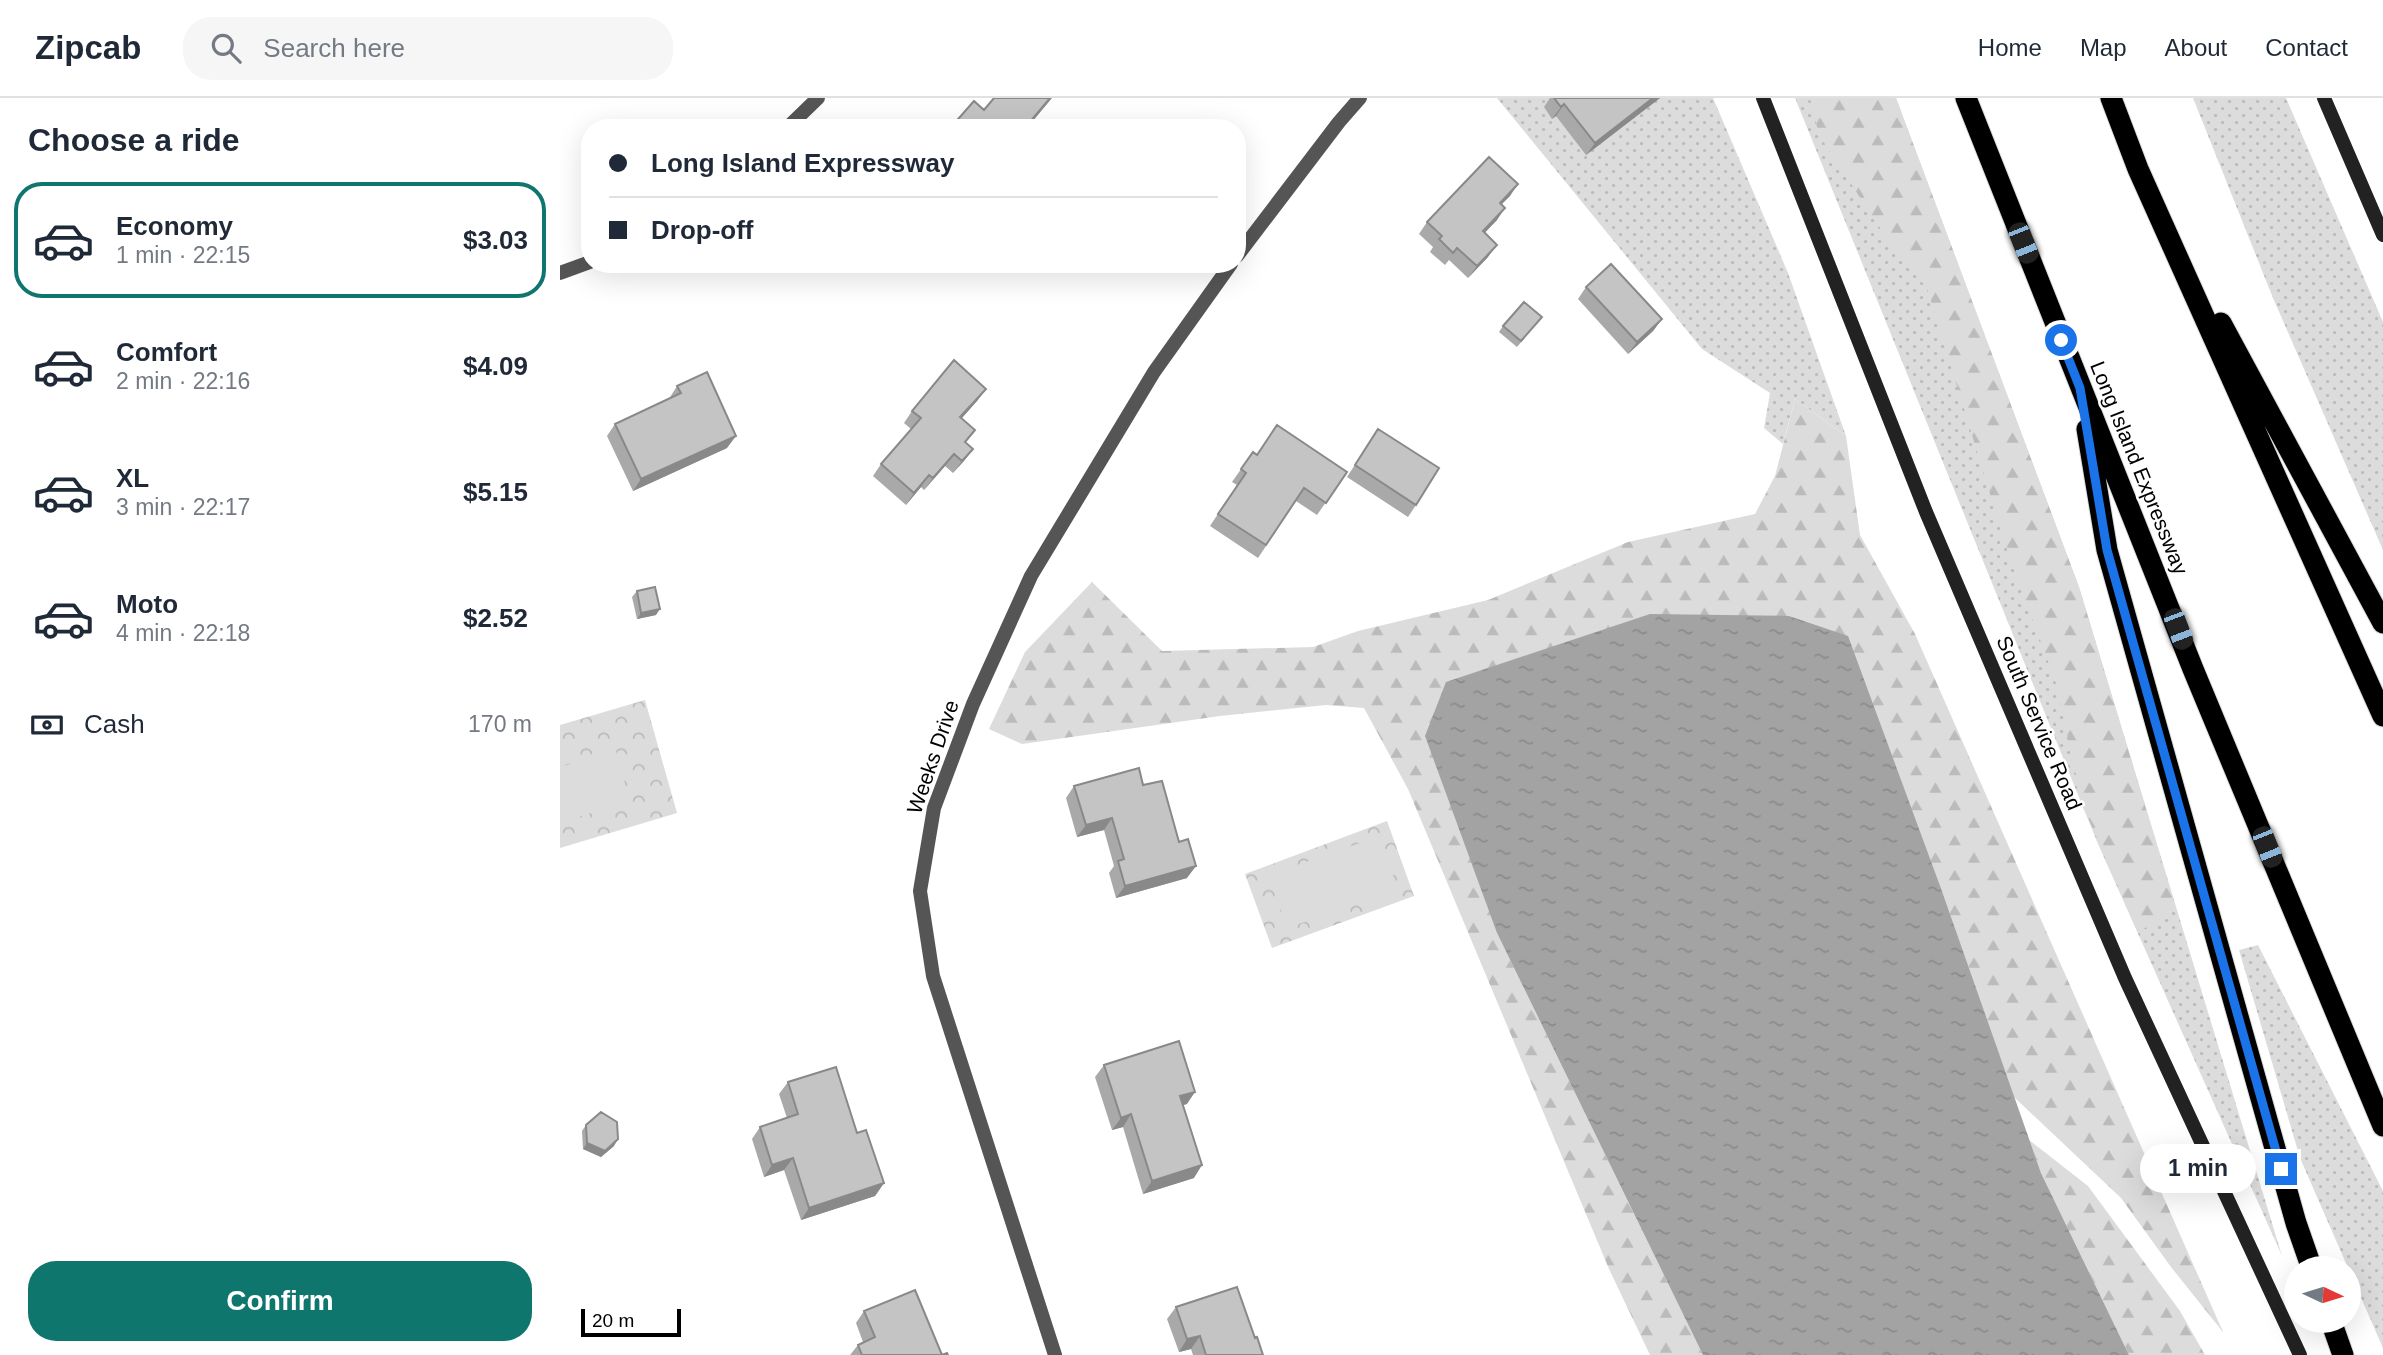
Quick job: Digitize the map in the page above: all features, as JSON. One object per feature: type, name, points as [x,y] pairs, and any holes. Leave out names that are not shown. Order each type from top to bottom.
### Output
[{"type":"highway","name":"Long Island Expressway","points":[[1966,98],[2193,669],[2383,1126]]},
{"type":"highway","points":[[2111,98],[2138,169],[2383,716]]},
{"type":"highway","points":[[2138,169],[2383,623]]},
{"type":"highway","points":[[2080,388],[2107,550],[2292,1210],[2308,1256]]},
{"type":"highway","points":[[2336,1334],[2343,1355]]},
{"type":"main road","name":"South Service Road","points":[[1763,98],[1926,512],[2125,978],[2300,1355]]},
{"type":"main road","points":[[2324,98],[2383,235]]},
{"type":"street","points":[[796,119],[818,98]]},
{"type":"street","points":[[1246,244],[1360,98]]},
{"type":"street","points":[[560,274],[581,266]]},
{"type":"street","name":"Weeks Drive","points":[[1055,1355],[933,976],[920,891],[934,808],[973,704],[1031,576],[1154,372],[1225,273]]},
{"type":"green space","points":[[1497,98],[1713,98],[1788,273],[1846,436],[1795,399],[1783,444],[1764,428],[1770,393],[1702,349]]},
{"type":"green space","points":[[1795,98],[1896,98],[2079,587],[2282,1256],[2098,844]]},
{"type":"green space","points":[[1810,98],[1896,98],[2079,587],[2174,902],[2160,924],[2137,930],[2082,804],[2056,683],[2010,559],[1927,288],[1884,234],[1819,135]]},
{"type":"green space","points":[[2193,98],[2286,98],[2383,322],[2383,550],[2273,298]]},
{"type":"green space","points":[[1795,399],[1846,436],[1860,535],[1915,634],[2223,1332],[2121,1198],[2014,1097],[1943,894],[1497,933],[1703,1355],[1650,1355],[1609,1269],[1408,789],[1364,708],[1326,705],[1220,716],[1022,744],[989,729],[1025,652],[1092,582],[1162,651],[1313,647],[1358,631],[1488,600],[1628,542],[1755,514],[1775,476]]},
{"type":"green space","points":[[645,700],[677,813],[560,848],[560,725]]},
{"type":"green space","points":[[616,751],[630,802],[560,822],[560,767]]},
{"type":"green space","points":[[1387,821],[1414,896],[1272,948],[1245,874]]},
{"type":"green space","points":[[1380,836],[1398,890],[1287,928],[1269,875]]},
{"type":"green space","points":[[2258,945],[2383,1191],[2383,1348],[2361,1298],[2361,1256],[2343,1256],[2300,1158],[2239,950]]},
{"type":"green space","points":[[2029,1140],[2088,1186],[2180,1311],[2205,1355],[2129,1355],[2041,1173]]},
{"type":"water","points":[[1650,614],[1789,616],[1848,636],[1943,894],[2041,1173],[2129,1355],[1703,1355],[1497,933],[1425,736],[1446,682]]},
{"type":"building","points":[[994,98],[1050,98],[1032,119],[958,119],[974,101],[984,110]]},
{"type":"building","points":[[1554,98],[1653,98],[1595,143],[1564,104],[1561,107]]},
{"type":"building","points":[[1489,157],[1518,184],[1500,203],[1505,208],[1483,231],[1497,245],[1477,266],[1457,248],[1453,253],[1439,239],[1442,236],[1427,222]]},
{"type":"building","points":[[1611,264],[1662,319],[1637,342],[1586,287]]},
{"type":"building","points":[[1524,302],[1542,317],[1521,341],[1503,326]]},
{"type":"building","points":[[954,360],[986,389],[960,417],[975,430],[965,442],[973,449],[962,461],[954,454],[933,478],[929,475],[914,493],[881,464],[921,418],[912,411]]},
{"type":"building","points":[[707,372],[736,436],[641,479],[615,424],[681,393],[677,386]]},
{"type":"building","points":[[1277,425],[1347,472],[1326,503],[1304,488],[1266,545],[1218,514],[1246,473],[1241,469],[1253,452],[1257,455]]},
{"type":"building","points":[[1378,429],[1439,468],[1416,505],[1355,465]]},
{"type":"building","points":[[655,587],[660,609],[641,613],[637,591]]},
{"type":"building","points":[[1139,768],[1143,785],[1162,781],[1179,842],[1188,839],[1196,866],[1125,886],[1118,861],[1124,859],[1112,818],[1086,825],[1074,786]]},
{"type":"building","points":[[1179,1041],[1195,1092],[1180,1096],[1202,1165],[1152,1181],[1131,1114],[1121,1118],[1104,1065]]},
{"type":"building","points":[[836,1067],[857,1133],[866,1130],[884,1183],[809,1208],[793,1158],[772,1165],[760,1127],[798,1114],[788,1082]]},
{"type":"building","points":[[601,1112],[617,1122],[618,1139],[605,1151],[587,1143],[586,1125]]},
{"type":"building","points":[[1237,1287],[1263,1355],[1206,1355],[1200,1336],[1187,1339],[1176,1307]]},
{"type":"building","points":[[915,1290],[942,1355],[862,1355],[858,1345],[875,1337],[864,1311]]},
{"type":"route","points":[[2061,340],[2080,388],[2107,550],[2281,1169]]}]
